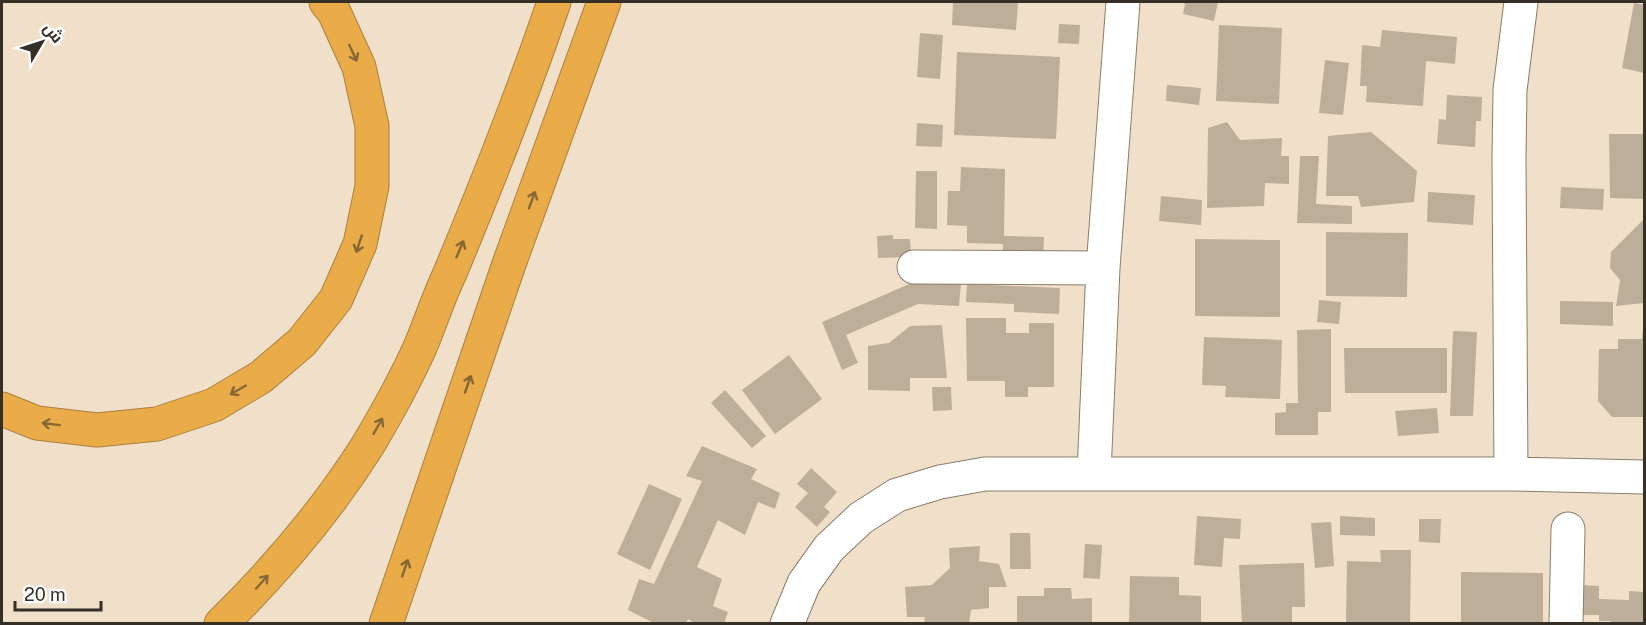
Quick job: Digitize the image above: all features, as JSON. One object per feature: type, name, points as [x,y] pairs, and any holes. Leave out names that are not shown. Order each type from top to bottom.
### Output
[{"type":"highway","points":[[2,409],[37,423],[97,430],[157,424],[214,405],[261,377],[302,342],[336,299],[360,244],[372,186],[372,126],[359,67],[334,12],[326,2]]},
{"type":"highway","points":[[221,624],[290,551],[330,500],[367,446],[400,389],[421,345],[472,220],[554,2]]},
{"type":"highway","points":[[386,624],[509,264],[604,2]]},
{"type":"street","points":[[1094,473],[1103,268],[1123,2]]},
{"type":"street","points":[[1511,474],[1510,90],[1521,2]]},
{"type":"street","points":[[914,267],[1103,268]]},
{"type":"street","points":[[787,624],[804,584],[829,548],[861,518],[897,495],[940,482],[985,474],[1511,474],[1644,477]]},
{"type":"street","points":[[1566,624],[1568,529]]},
{"type":"building","points":[[953,2],[1018,2],[1016,30],[952,25]]},
{"type":"building","points":[[1180,2],[1218,2],[1214,21],[1183,14],[1185,4]]},
{"type":"building","points":[[1634,3],[1644,5],[1644,73],[1622,68]]},
{"type":"building","points":[[1059,24],[1080,25],[1079,44],[1058,43]]},
{"type":"building","points":[[1219,25],[1282,28],[1279,104],[1216,101]]},
{"type":"building","points":[[1382,30],[1457,37],[1455,64],[1426,61],[1423,106],[1366,102],[1367,86],[1360,86],[1362,45],[1380,47]]},
{"type":"building","points":[[920,33],[943,35],[940,79],[917,77]]},
{"type":"building","points":[[957,52],[1060,57],[1056,139],[954,135]]},
{"type":"building","points":[[1325,60],[1349,63],[1343,115],[1319,113]]},
{"type":"building","points":[[1167,85],[1201,88],[1199,105],[1166,101]]},
{"type":"building","points":[[1447,95],[1482,97],[1481,121],[1476,121],[1475,147],[1437,144],[1439,119],[1446,120]]},
{"type":"building","points":[[1227,122],[1240,140],[1282,138],[1281,156],[1289,156],[1289,184],[1265,183],[1264,206],[1207,208],[1208,128]]},
{"type":"building","points":[[917,123],[943,125],[942,147],[916,146]]},
{"type":"building","points":[[1371,132],[1417,171],[1414,202],[1361,207],[1358,196],[1326,196],[1328,136]]},
{"type":"building","points":[[1609,134],[1644,134],[1644,199],[1610,198]]},
{"type":"building","points":[[1300,156],[1319,156],[1316,204],[1352,206],[1352,224],[1297,223]]},
{"type":"building","points":[[961,167],[1005,169],[1004,236],[1044,237],[1043,262],[1003,260],[1003,244],[967,243],[967,226],[947,225],[948,191],[960,191]]},
{"type":"building","points":[[916,171],[937,171],[937,229],[915,228]]},
{"type":"building","points":[[1561,187],[1604,189],[1603,210],[1560,208]]},
{"type":"building","points":[[1428,192],[1475,195],[1473,225],[1427,222]]},
{"type":"building","points":[[1161,196],[1202,200],[1201,225],[1159,221]]},
{"type":"building","points":[[1644,219],[1644,303],[1616,306],[1620,280],[1610,268],[1611,252]]},
{"type":"building","points":[[1326,232],[1408,233],[1407,297],[1326,296]]},
{"type":"building","points":[[893,235],[893,239],[910,239],[911,257],[878,258],[877,236]]},
{"type":"building","points":[[1195,239],[1280,240],[1280,317],[1195,316]]},
{"type":"building","points":[[916,281],[961,283],[959,306],[918,304],[846,335],[858,363],[842,370],[822,322]]},
{"type":"building","points":[[967,284],[1060,288],[1059,314],[1014,312],[1014,304],[966,302]]},
{"type":"building","points":[[1319,300],[1341,302],[1339,324],[1317,322]]},
{"type":"building","points":[[1560,301],[1613,302],[1613,326],[1560,324]]},
{"type":"building","points":[[966,318],[1006,318],[1006,333],[1029,333],[1029,323],[1054,323],[1054,387],[1028,387],[1028,397],[1005,397],[1005,381],[967,381]]},
{"type":"building","points":[[942,325],[947,378],[910,378],[910,391],[868,390],[868,346],[889,343],[910,326]]},
{"type":"building","points":[[1643,328],[1644,417],[1612,417],[1598,401],[1599,349],[1618,349],[1618,339],[1642,339]]},
{"type":"building","points":[[1331,329],[1331,412],[1318,412],[1318,435],[1275,435],[1275,413],[1286,412],[1286,403],[1298,403],[1297,330]]},
{"type":"building","points":[[1453,331],[1477,332],[1473,416],[1450,416]]},
{"type":"building","points":[[1204,337],[1282,340],[1280,399],[1225,397],[1226,386],[1202,385]]},
{"type":"building","points":[[1344,348],[1447,348],[1447,393],[1345,393]]},
{"type":"building","points":[[789,355],[822,399],[775,434],[742,390]]},
{"type":"building","points":[[932,387],[951,387],[952,410],[933,411]]},
{"type":"building","points":[[725,390],[766,436],[752,448],[711,403]]},
{"type":"building","points":[[1437,408],[1439,433],[1398,436],[1395,411]]},
{"type":"building","points":[[702,446],[757,469],[751,479],[780,493],[775,509],[758,502],[745,535],[718,520],[697,567],[722,579],[713,606],[728,612],[724,624],[696,624],[688,619],[686,624],[656,624],[628,610],[639,579],[654,584],[702,481],[686,476]]},
{"type":"building","points":[[811,468],[837,492],[824,507],[830,512],[817,527],[795,507],[808,493],[797,484]]},
{"type":"building","points":[[649,484],[682,499],[650,570],[617,554]]},
{"type":"building","points":[[1197,516],[1241,519],[1240,539],[1224,538],[1222,567],[1194,565]]},
{"type":"building","points":[[1340,516],[1375,518],[1375,536],[1340,535]]},
{"type":"building","points":[[1419,519],[1441,519],[1440,543],[1419,542]]},
{"type":"building","points":[[1331,522],[1334,566],[1315,568],[1311,523]]},
{"type":"building","points":[[1010,533],[1030,533],[1031,569],[1010,569]]},
{"type":"building","points":[[1085,544],[1102,545],[1100,579],[1083,578]]},
{"type":"building","points":[[980,546],[979,561],[999,564],[1007,587],[989,587],[989,608],[971,610],[969,624],[924,624],[925,617],[907,617],[905,587],[932,585],[950,568],[949,548]]},
{"type":"building","points":[[1380,550],[1411,550],[1410,624],[1346,622],[1347,561],[1381,562]]},
{"type":"building","points":[[1304,563],[1305,607],[1292,607],[1292,624],[1242,624],[1239,565]]},
{"type":"building","points":[[1461,572],[1543,573],[1543,624],[1461,624]]},
{"type":"building","points":[[1130,576],[1179,577],[1179,595],[1201,596],[1201,624],[1129,624]]},
{"type":"building","points":[[1581,585],[1599,586],[1599,599],[1629,600],[1629,591],[1644,592],[1644,624],[1611,624],[1611,621],[1599,621],[1599,615],[1581,615]]},
{"type":"building","points":[[1044,588],[1071,588],[1072,599],[1092,598],[1092,624],[1017,624],[1017,596],[1044,596]]}]
